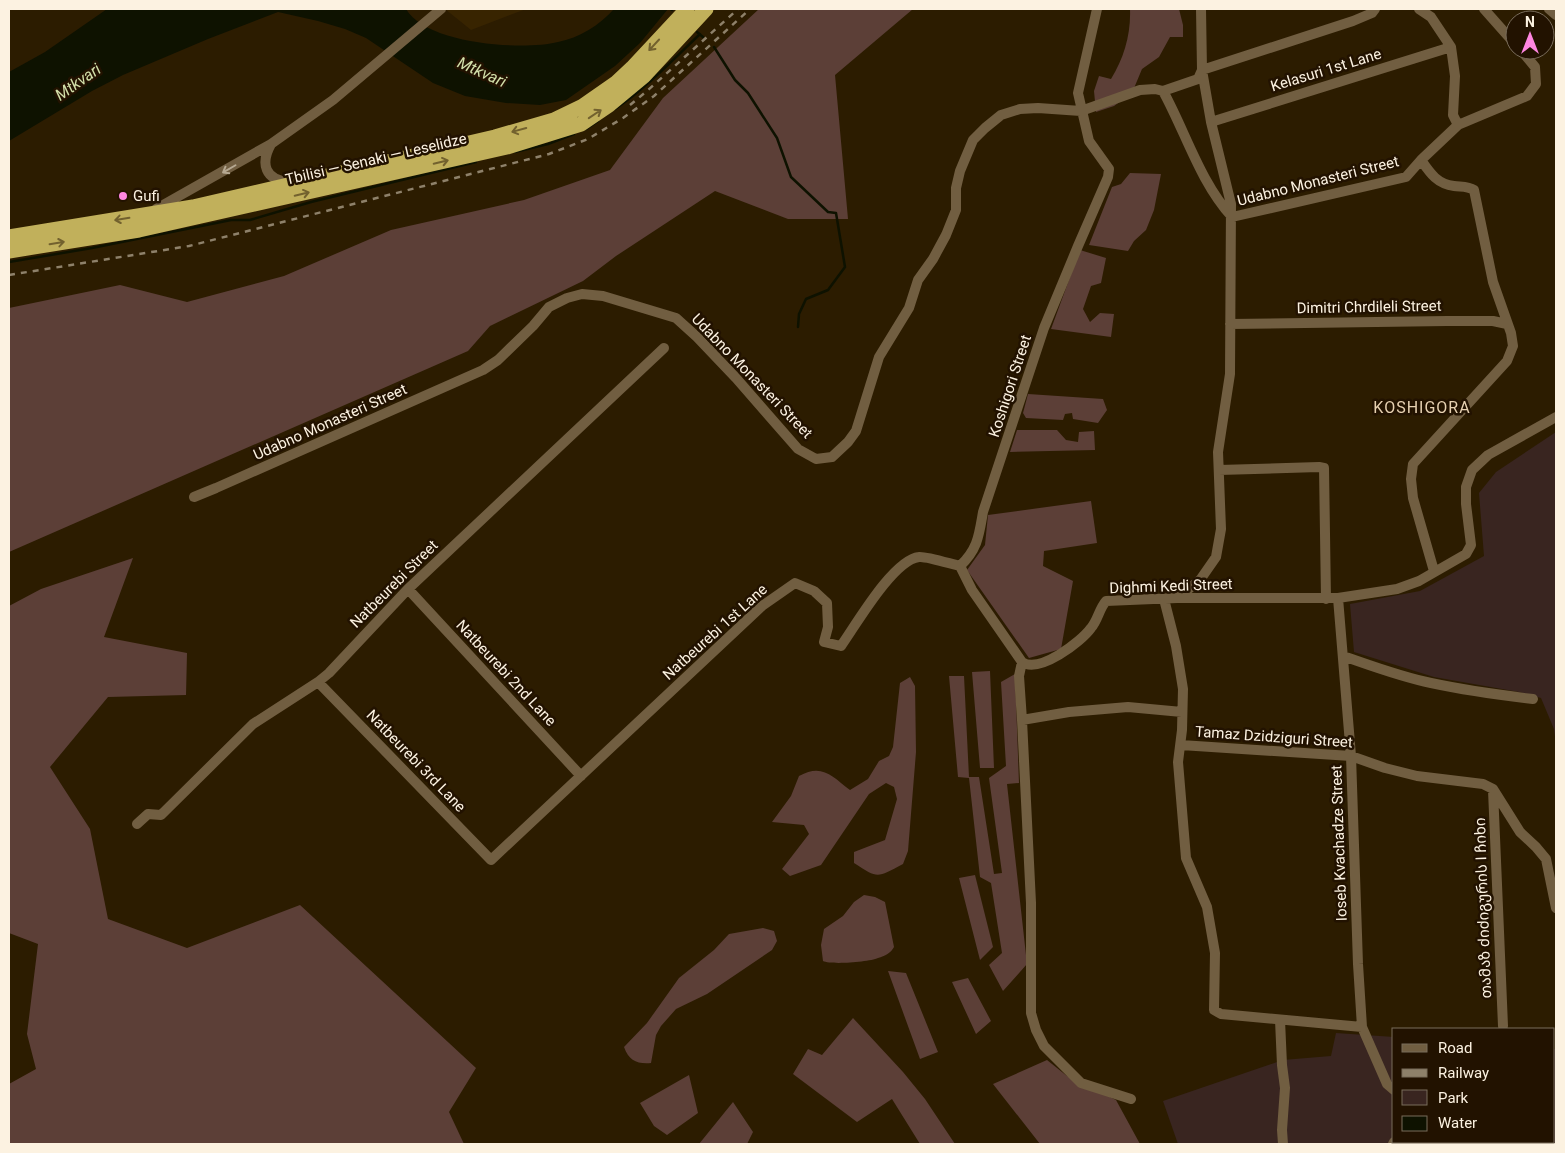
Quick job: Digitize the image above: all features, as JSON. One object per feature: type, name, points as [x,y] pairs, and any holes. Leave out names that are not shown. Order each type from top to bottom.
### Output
[{"type":"highway","name":"Tbilisi — Senaki — Leselidze","points":[[9,237],[193,207],[495,137],[554,120],[593,100],[616,83],[687,9]]},
{"type":"highway","name":"Tbilisi — Senaki — Leselidze","points":[[9,251],[139,230],[498,149],[561,131],[581,124],[644,76],[706,9]]},
{"type":"street","points":[[142,216],[271,144],[333,100],[440,9]]},
{"type":"street","name":"Koshigori Street","points":[[960,566],[970,556],[978,542],[984,512],[1044,328],[1108,177],[1109,169],[1089,141],[1078,93],[1097,9]]},
{"type":"street","points":[[1177,598],[1200,580],[1216,556],[1221,529],[1218,452],[1229,381],[1232,217],[1231,204],[1211,122],[1202,70],[1201,9]]},
{"type":"street","points":[[1163,91],[1198,78],[1202,70],[1353,21],[1372,13],[1374,9]]},
{"type":"street","points":[[1419,9],[1431,17],[1450,47],[1455,76],[1453,115],[1458,125]]},
{"type":"street","points":[[1484,9],[1505,33]]},
{"type":"street","points":[[1549,9],[1556,15]]},
{"type":"street","name":"Kelasuri 1st Lane","points":[[1211,122],[1450,47]]},
{"type":"street","name":"Udabno Monasteri Street","points":[[194,496],[483,370],[498,360],[534,326],[549,307],[567,298],[582,294],[603,296],[676,318],[736,378],[798,449],[816,459],[832,457],[848,442],[856,431],[879,357],[909,308],[918,280],[933,259],[946,235],[956,210],[956,188],[960,171],[973,140],[1001,116],[1020,109],[1038,108],[1081,111],[1140,90],[1155,89],[1163,91],[1177,116],[1208,184],[1220,204],[1232,217],[1406,177],[1420,160],[1458,125],[1527,96],[1536,84],[1535,67],[1529,60]]},
{"type":"street","points":[[271,144],[266,153],[267,170],[275,180],[299,183]]},
{"type":"street","points":[[1420,160],[1436,181],[1452,186],[1470,187],[1474,190],[1493,282],[1511,333],[1512,346],[1508,361],[1413,464],[1411,479],[1413,498],[1434,571]]},
{"type":"street","name":"Dimitri Chrdileli Street","points":[[1230,324],[1494,321],[1507,324]]},
{"type":"street","name":"Natbeurebi Street","points":[[137,824],[148,814],[161,815],[253,724],[330,673],[408,589],[664,348]]},
{"type":"street","name":"Dighmi Kedi Street","points":[[1022,662],[1034,664],[1061,654],[1091,629],[1106,601],[1177,598],[1326,599],[1397,589],[1419,581],[1466,554],[1471,545],[1466,487],[1472,470],[1488,456],[1556,417]]},
{"type":"street","points":[[1219,470],[1324,468],[1326,599]]},
{"type":"street","name":"Natbeurebi 1st Lane","points":[[492,860],[762,606],[794,583],[814,591],[827,603],[828,627],[824,642],[841,646],[884,583],[906,562],[919,557],[960,566]]},
{"type":"street","points":[[960,566],[972,590],[1022,662],[1019,676],[1031,903],[1030,1009],[1036,1030],[1044,1046],[1081,1083],[1131,1099]]},
{"type":"street","name":"Natbeurebi 2nd Lane","points":[[408,589],[581,776]]},
{"type":"street","name":"Ioseb Kvachadze Street","points":[[1338,598],[1352,756],[1358,964],[1362,1027]]},
{"type":"street","points":[[1164,599],[1176,646],[1183,689],[1181,745],[1178,762],[1186,858],[1206,907],[1215,953],[1214,1010],[1221,1014],[1362,1027],[1387,1084],[1392,1088]]},
{"type":"street","points":[[1343,656],[1429,683],[1533,699]]},
{"type":"street","name":"Natbeurebi 3rd Lane","points":[[318,682],[492,860]]},
{"type":"street","points":[[1022,720],[1068,712],[1128,708],[1182,712]]},
{"type":"street","name":"Tamaz Dzidziguri Street","points":[[1181,745],[1352,756],[1385,768],[1417,776],[1482,784],[1493,789]]},
{"type":"street","points":[[1493,789],[1520,832],[1546,859],[1556,908]]},
{"type":"street","name":"თამაზ ძიძიგურის I ჩიხი","points":[[1493,789],[1503,1026]]},
{"type":"street","points":[[1280,1020],[1285,1088],[1283,1144]]},
{"type":"shaded area","points":[[445,9],[526,9],[471,30]]},
{"type":"shaded area","points":[[759,9],[913,9],[835,75],[848,219],[788,219],[715,191],[616,256],[583,281],[490,326],[468,351],[9,552],[9,308],[120,285],[187,302],[284,276],[391,230],[524,200],[610,170],[663,98]]},
{"type":"shaded area","points":[[1130,9],[1179,9],[1183,25],[1183,37],[1170,37],[1159,57],[1142,69],[1132,93],[1114,106],[1096,112],[1094,91],[1099,76],[1111,79],[1120,63],[1128,37]]},
{"type":"shaded area","points":[[1130,173],[1161,174],[1154,210],[1146,230],[1134,241],[1128,251],[1089,245],[1112,187],[1121,184]]},
{"type":"shaded area","points":[[1080,250],[1106,258],[1101,283],[1091,286],[1083,309],[1090,322],[1100,313],[1114,314],[1111,337],[1051,329]]},
{"type":"shaded area","points":[[1028,394],[1103,399],[1107,410],[1098,423],[1073,419],[1072,413],[1065,414],[1063,420],[1026,418],[1023,413]]},
{"type":"shaded area","points":[[1017,430],[1057,430],[1066,440],[1078,442],[1079,432],[1094,431],[1095,450],[1010,452]]},
{"type":"shaded area","points":[[1091,501],[1097,543],[1044,551],[1043,566],[1073,581],[1061,649],[1029,658],[967,570],[985,545],[988,515]]},
{"type":"shaded area","points":[[133,558],[104,637],[187,653],[186,695],[108,697],[50,767],[90,829],[108,919],[187,948],[300,905],[476,1068],[449,1112],[464,1144],[9,1144],[9,1084],[36,1069],[27,1034],[38,944],[9,933],[9,606],[41,589]]},
{"type":"shaded area","points":[[990,671],[994,768],[980,768],[972,672]]},
{"type":"shaded area","points":[[1015,674],[1019,783],[1007,784],[1027,964],[1003,991],[989,965],[1002,953],[991,883],[980,877],[969,778],[958,777],[949,676],[964,676],[969,777],[979,777],[994,874],[1002,873],[989,778],[1006,766],[1001,682]]},
{"type":"shaded area","points":[[910,677],[915,686],[916,752],[908,851],[903,864],[878,875],[868,872],[854,863],[854,852],[885,840],[897,799],[894,787],[886,783],[869,794],[821,865],[790,876],[782,869],[809,834],[804,825],[772,822],[791,796],[799,776],[807,772],[820,771],[832,776],[850,790],[868,779],[879,761],[889,756],[893,747],[900,683]]},
{"type":"shaded area","points":[[975,875],[993,947],[980,960],[959,878]]},
{"type":"shaded area","points":[[864,895],[875,897],[885,902],[893,949],[883,956],[867,961],[842,963],[823,961],[821,945],[824,929],[843,916],[854,902]]},
{"type":"shaded area","points":[[763,928],[774,931],[777,941],[772,950],[707,994],[676,1009],[661,1026],[656,1035],[651,1063],[634,1061],[628,1056],[624,1047],[647,1023],[679,978],[714,950],[729,934]]},
{"type":"shaded area","points":[[888,971],[906,973],[938,1052],[920,1059]]},
{"type":"shaded area","points":[[968,978],[991,1021],[976,1034],[952,982]]},
{"type":"shaded area","points":[[853,1018],[925,1099],[955,1144],[920,1144],[892,1099],[857,1122],[793,1074],[808,1049],[822,1055]]},
{"type":"shaded area","points":[[1047,1060],[1067,1076],[1116,1100],[1140,1144],[1040,1144],[993,1084]]},
{"type":"shaded area","points":[[689,1075],[698,1113],[667,1135],[654,1126],[640,1103]]},
{"type":"shaded area","points":[[733,1102],[753,1132],[747,1144],[699,1144]]},
{"type":"green space","points":[[1556,432],[1556,744],[1554,729],[1541,698],[1519,692],[1434,677],[1354,652],[1350,604],[1420,591],[1484,556],[1479,493],[1496,472]]},
{"type":"green space","points":[[1336,1033],[1392,1037],[1392,1143],[1555,1143],[1556,1049],[1556,1144],[1178,1144],[1163,1101],[1283,1060],[1331,1056]]},
{"type":"water","name":"Mtkvari","points":[[107,9],[406,9],[417,21],[433,30],[453,37],[499,45],[522,46],[542,45],[574,37],[596,25],[614,9],[668,9],[640,43],[615,66],[566,100],[540,105],[506,103],[465,96],[433,83],[366,38],[318,21],[278,12],[123,75],[92,91],[9,141],[9,72],[45,52]]},
{"type":"waterway","points":[[697,32],[703,37]]},
{"type":"waterway","points":[[615,109],[648,83],[700,34]]},
{"type":"waterway","points":[[714,47],[735,80],[748,93],[777,138],[791,177],[828,212],[836,213],[845,267],[828,290],[806,299],[799,314],[798,327]]},
{"type":"waterway","points":[[586,129],[598,121]]},
{"type":"waterway","points":[[515,152],[548,144],[574,134]]},
{"type":"waterway","points":[[9,262],[92,248],[231,220],[250,220],[311,202],[476,162]]},
{"type":"railway","points":[[630,105],[738,9]]},
{"type":"railway","points":[[9,275],[189,246],[549,154],[588,139],[623,118],[654,96],[750,9]]},
{"type":"place","name":"Gufi","points":[[123,196]]},
{"type":"district","name":"KOSHIGORA","points":[[1422,407]]}]
